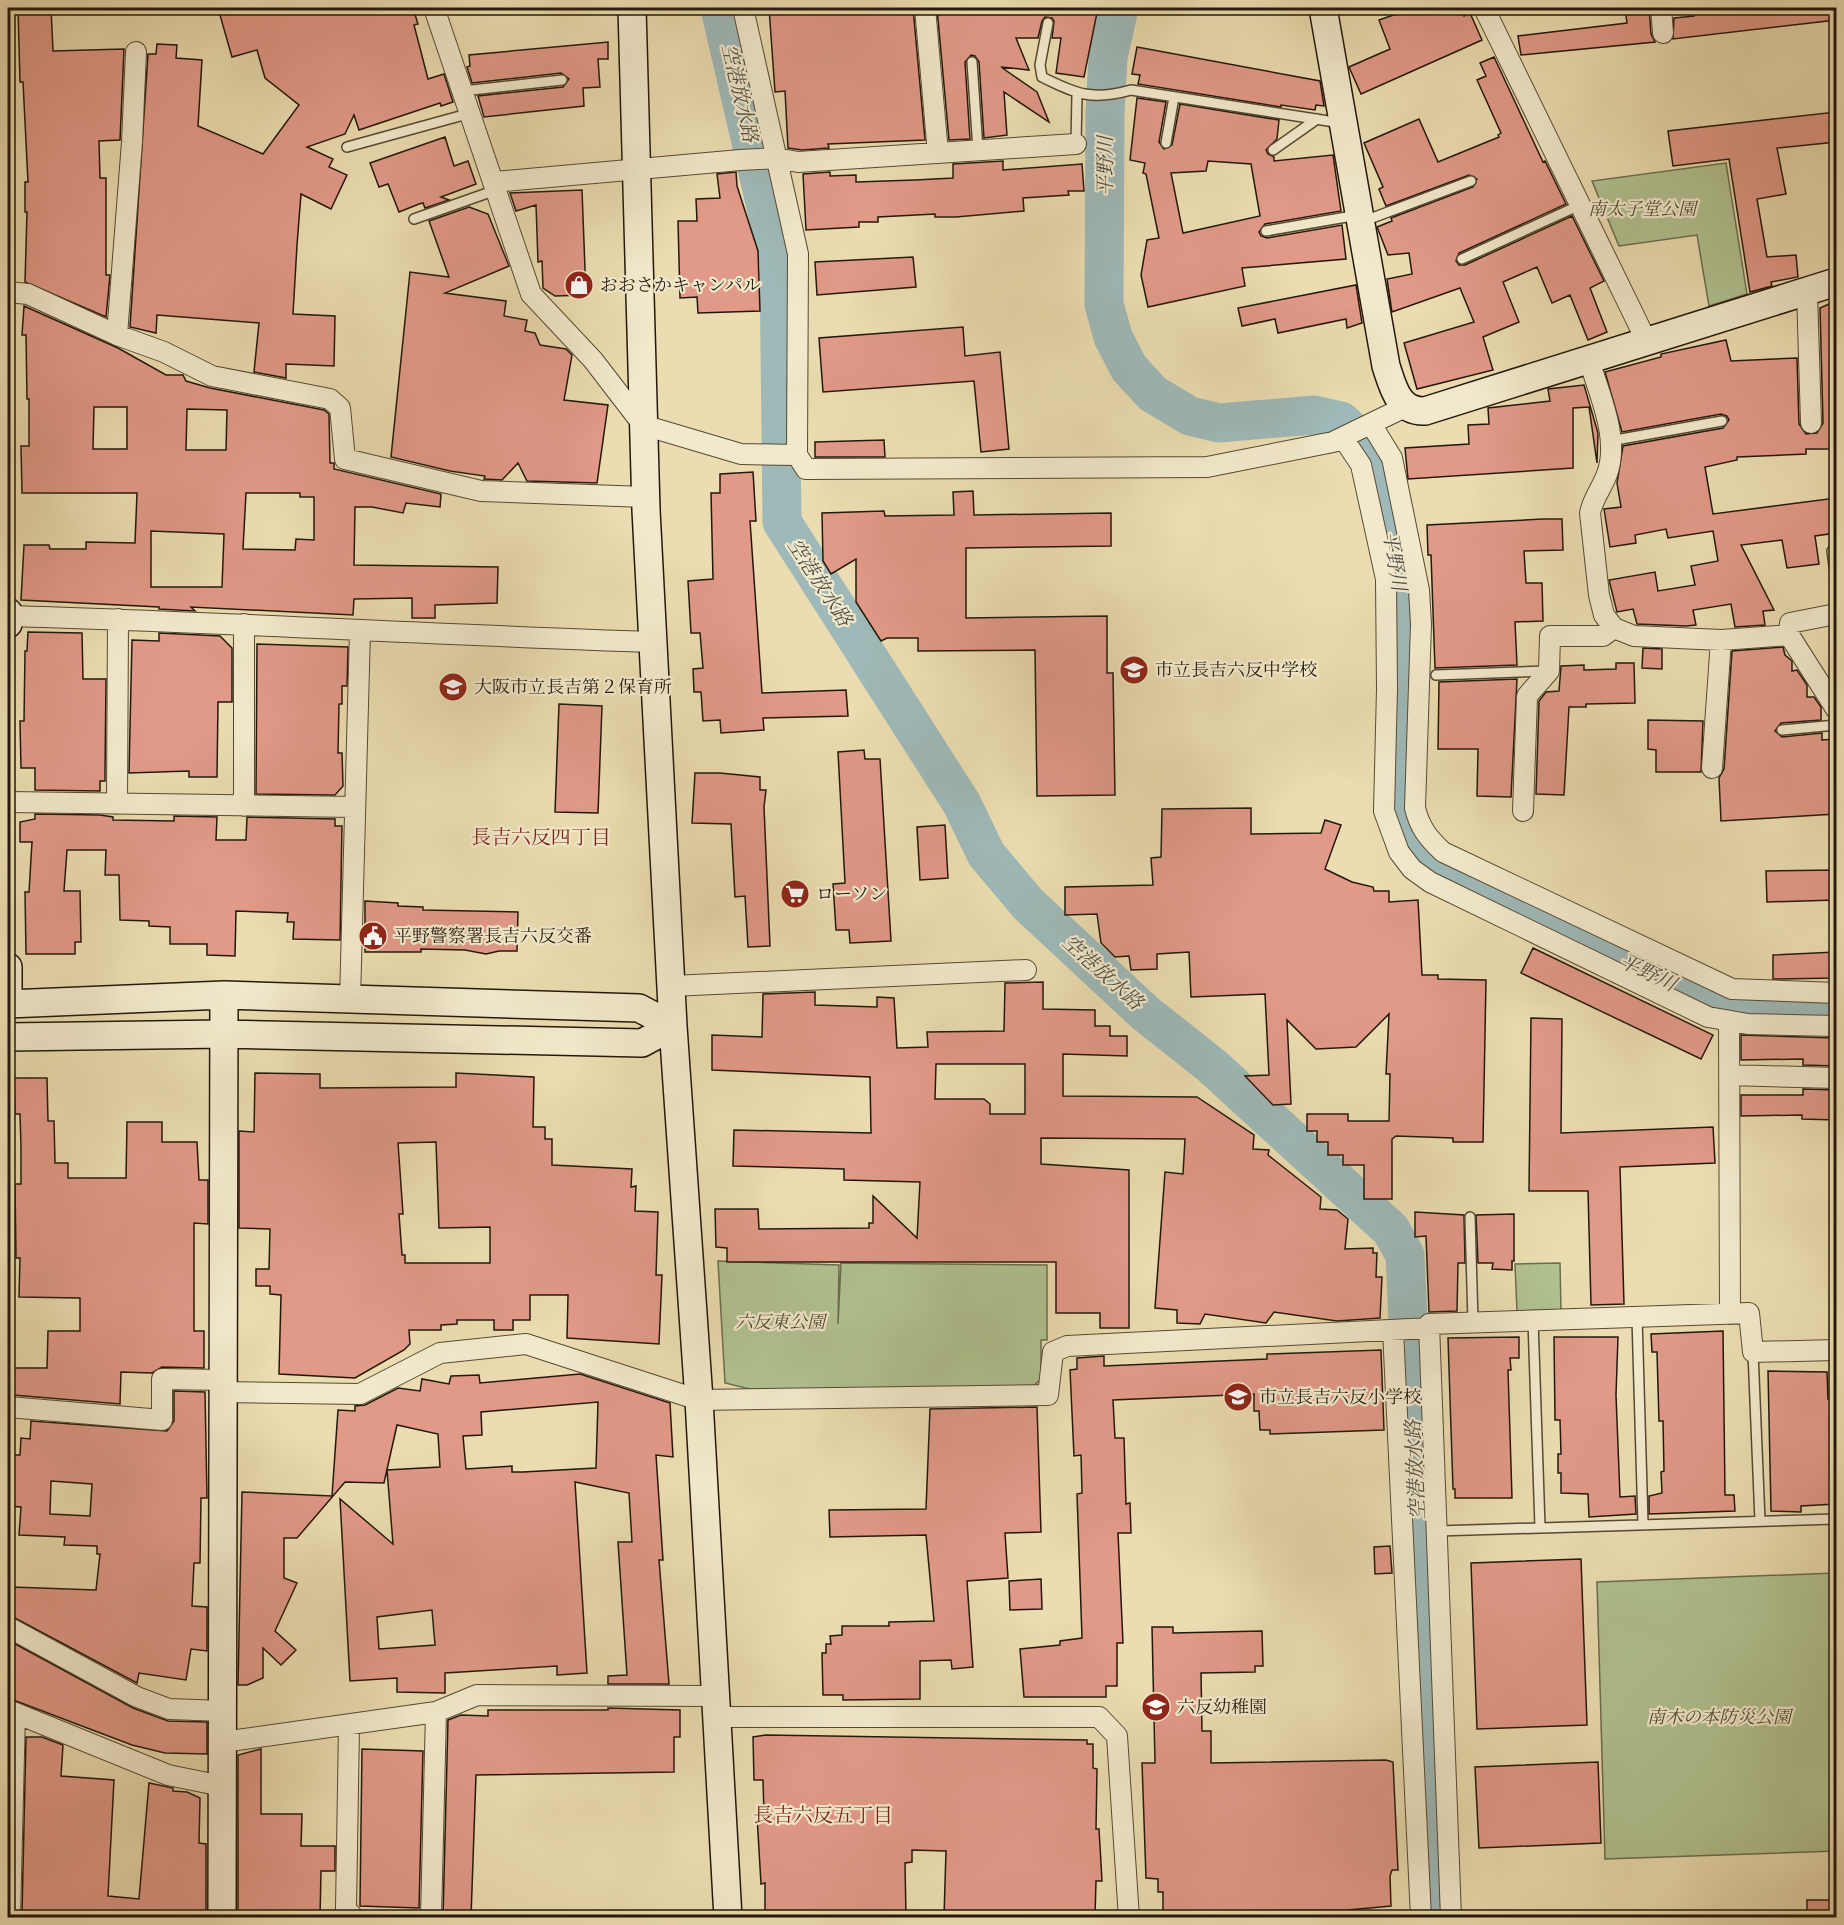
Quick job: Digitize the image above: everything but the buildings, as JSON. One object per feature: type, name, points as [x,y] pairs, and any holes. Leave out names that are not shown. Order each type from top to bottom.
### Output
[{"type":"street","points":[[434,8],[531,294],[593,360],[643,425],[741,454],[797,455]]},
{"type":"street","points":[[632,8],[645,497],[673,1026],[699,1400],[728,1917]]},
{"type":"street","points":[[743,8],[798,254],[797,455],[806,469],[1207,467],[1257,459],[1342,438],[1405,407]]},
{"type":"street","points":[[926,8],[938,153]]},
{"type":"street","points":[[1323,8],[1330,121],[1360,219],[1386,366],[1394,389],[1405,407],[1414,411],[1425,411],[1836,282]]},
{"type":"street","points":[[1484,8],[1647,342]]},
{"type":"street","points":[[1661,8],[1663,33]]},
{"type":"street","points":[[117,335],[132,142],[136,52]]},
{"type":"street","points":[[495,186],[636,170],[776,158],[798,162],[1076,144]]},
{"type":"street","points":[[1808,291],[1811,423]]},
{"type":"street","points":[[8,292],[27,294],[117,335],[164,352],[212,376],[330,399],[340,408],[345,459],[481,491],[645,497]]},
{"type":"street","points":[[1589,360],[1610,441],[1607,474],[1593,501],[1590,513],[1599,595],[1604,615],[1614,628],[1634,636],[1721,640],[1789,634]]},
{"type":"street","points":[[1371,424],[1392,458],[1419,590],[1421,624],[1415,808],[1420,825],[1429,839],[1443,852],[1722,986],[1756,991],[1836,993]]},
{"type":"street","points":[[1342,438],[1361,465],[1386,579],[1388,689],[1384,811],[1399,852],[1412,869],[1430,882],[1708,1017],[1729,1022],[1836,1026]]},
{"type":"street","points":[[8,624],[8,614],[653,642]]},
{"type":"street","points":[[1836,614],[1790,623],[1789,634],[1836,709]]},
{"type":"street","points":[[117,804],[118,619]]},
{"type":"street","points":[[244,624],[244,806]]},
{"type":"street","points":[[1523,811],[1527,696],[1549,671],[1550,636],[1603,636],[1614,628]]},
{"type":"street","points":[[350,1000],[360,631]]},
{"type":"street","points":[[1712,768],[1721,640]]},
{"type":"street","points":[[8,802],[354,807]]},
{"type":"street","points":[[8,967],[8,1004],[224,995],[639,1008],[673,1026]]},
{"type":"street","points":[[671,986],[1026,970]]},
{"type":"street","points":[[222,1917],[224,995]]},
{"type":"street","points":[[1729,1022],[1730,1314]]},
{"type":"street","points":[[8,1037],[224,1034],[642,1043],[673,1026]]},
{"type":"street","points":[[1729,1075],[1836,1078]]},
{"type":"street","points":[[1451,1917],[1429,1324],[1749,1313],[1753,1352],[1836,1350]]},
{"type":"street","points":[[8,1407],[162,1420],[162,1379],[223,1386],[360,1394],[440,1353],[526,1344],[699,1400],[1048,1395],[1053,1352],[1067,1346],[1430,1328]]},
{"type":"street","points":[[1393,1330],[1421,1917]]},
{"type":"street","points":[[8,1627],[137,1697],[169,1710],[223,1711]]},
{"type":"street","points":[[223,1742],[436,1712],[477,1695],[716,1707],[1099,1717],[1117,1737],[1129,1917]]},
{"type":"street","points":[[10,1917],[11,1712],[168,1775],[222,1786]]},
{"type":"street","points":[[431,1917],[436,1712]]},
{"type":"street","points":[[349,1726],[346,1909],[354,1917]]},
{"type":"lane","points":[[1048,22],[1040,65],[1042,77],[1077,94],[1117,94],[1131,90],[1330,121]]},
{"type":"lane","points":[[972,62],[978,150]]},
{"type":"lane","points":[[463,91],[562,80]]},
{"type":"lane","points":[[1076,144],[1077,94]]},
{"type":"lane","points":[[1166,143],[1174,97]]},
{"type":"lane","points":[[347,147],[471,112]]},
{"type":"lane","points":[[1273,150],[1330,121]]},
{"type":"lane","points":[[1266,231],[1360,219],[1471,181]]},
{"type":"lane","points":[[414,219],[495,186]]},
{"type":"lane","points":[[1462,260],[1580,205]]},
{"type":"lane","points":[[1610,441],[1722,421]]},
{"type":"lane","points":[[1832,551],[1836,579]]},
{"type":"lane","points":[[1436,675],[1549,671]]},
{"type":"lane","points":[[1782,730],[1836,725]]},
{"type":"lane","points":[[1470,1217],[1473,1322]]},
{"type":"lane","points":[[1637,1317],[1642,1524]]},
{"type":"lane","points":[[1533,1320],[1540,1527]]},
{"type":"lane","points":[[1753,1352],[1760,1521]]},
{"type":"lane","points":[[1437,1531],[1836,1519]]},
{"type":"green space","name":"南太子堂公園","points":[[1726,163],[1747,294],[1709,306],[1697,235],[1619,246],[1592,181]]},
{"type":"green space","name":"六反東公園","points":[[718,1261],[839,1265],[838,1324],[841,1263],[1047,1265],[1047,1340],[1041,1340],[1041,1379],[1031,1388],[766,1393],[725,1383]]},
{"type":"green space","points":[[1560,1263],[1561,1310],[1517,1311],[1515,1264]]},
{"type":"green space","name":"南木の本防災公園","points":[[1836,1573],[1836,1851],[1605,1859],[1597,1582]]},
{"type":"waterway","name":"空港放水路","points":[[720,8],[779,263],[782,522],[962,804],[986,854],[1028,904],[1145,1013],[1212,1066],[1391,1230],[1405,1255],[1435,1918]]},
{"type":"waterway","name":"平野川","points":[[1119,8],[1108,57],[1105,113],[1104,304],[1113,337],[1129,368],[1153,394],[1190,416],[1219,423],[1314,415],[1341,421],[1366,444],[1377,462],[1400,576],[1403,618],[1398,809],[1404,830],[1413,846],[1443,871],[1685,991],[1729,1006],[1836,1012]]},
{"type":"place","name":"おおさかキャンパル","points":[[579,285]]},
{"type":"place","name":"市立長吉六反中学校","points":[[1134,670]]},
{"type":"place","name":"大阪市立長吉第２保育所","points":[[453,687]]},
{"type":"place","name":"ローソン","points":[[795,894]]},
{"type":"place","name":"平野警察署長吉六反交番","points":[[373,936]]},
{"type":"place","name":"市立長吉六反小学校","points":[[1238,1397]]},
{"type":"place","name":"六反幼稚園","points":[[1156,1707]]},
{"type":"district","name":"長吉六反四丁目","points":[[541,837]]},
{"type":"district","name":"長吉六反五丁目","points":[[823,1815]]}]
